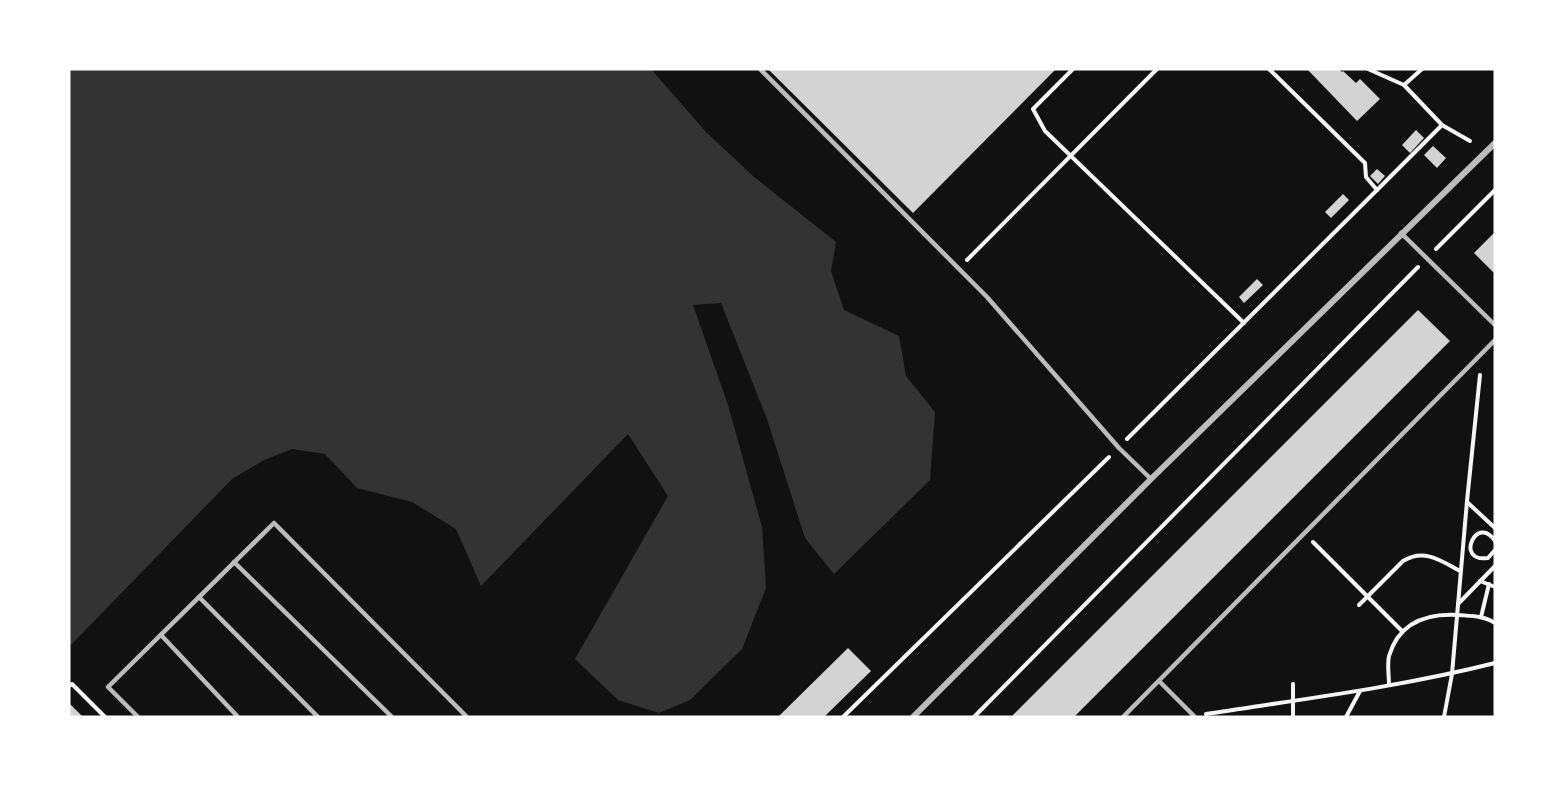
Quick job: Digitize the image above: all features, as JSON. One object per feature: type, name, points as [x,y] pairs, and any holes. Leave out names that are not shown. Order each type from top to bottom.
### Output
[{"type":"street","points":[[913,717],[1151,479],[1495,143]]},
{"type":"lane","points":[[760,69],[987,297],[1119,448],[1151,479]]},
{"type":"lane","points":[[1401,233],[1495,325]]},
{"type":"lane","points":[[1123,717],[1495,340]]},
{"type":"lane","points":[[138,717],[108,687],[274,522],[467,717]]},
{"type":"lane","points":[[234,562],[392,717]]},
{"type":"lane","points":[[199,597],[318,717]]},
{"type":"lane","points":[[161,635],[238,717]]},
{"type":"lane","points":[[1159,681],[1194,716]]},
{"type":"path","points":[[1073,69],[1033,109],[1045,130],[1244,323]]},
{"type":"path","points":[[964,262],[1157,69]]},
{"type":"path","points":[[1269,69],[1365,163],[1366,177],[1377,190]]},
{"type":"path","points":[[1368,69],[1404,85],[1442,125],[1470,141]]},
{"type":"path","points":[[1404,85],[1422,69]]},
{"type":"path","points":[[843,717],[1119,448],[1442,125]]},
{"type":"path","points":[[974,717],[1495,190]]},
{"type":"path","points":[[1444,717],[1452,674],[1482,353]]},
{"type":"path","points":[[1467,501],[1495,528]]},
{"type":"path","points":[[1305,533],[1402,631]]},
{"type":"path","points":[[1470,545],[1474,537],[1481,533],[1494,537]]},
{"type":"path","points":[[1463,545],[1470,545]]},
{"type":"path","points":[[1470,545],[1475,556],[1484,559],[1493,557],[1495,550]]},
{"type":"path","points":[[1359,605],[1410,557],[1426,555],[1434,557],[1461,572]]},
{"type":"path","points":[[1458,605],[1495,566]]},
{"type":"path","points":[[1480,581],[1495,587]]},
{"type":"path","points":[[1481,617],[1489,584]]},
{"type":"path","points":[[1389,684],[1388,658],[1402,631],[1421,618],[1457,615],[1494,620]]},
{"type":"path","points":[[1194,716],[1360,691],[1452,674],[1495,663]]},
{"type":"path","points":[[69,686],[72,684],[105,717]]},
{"type":"path","points":[[1293,684],[1293,717]]},
{"type":"path","points":[[1346,717],[1360,691]]},
{"type":"shaded area","points":[[69,69],[651,69],[706,132],[753,176],[836,242],[831,271],[844,310],[899,336],[906,376],[935,412],[930,480],[834,574],[805,538],[767,419],[721,303],[693,305],[728,405],[762,527],[766,588],[742,649],[690,700],[659,713],[618,700],[575,659],[668,496],[628,434],[481,586],[456,529],[412,502],[357,488],[325,454],[292,449],[264,460],[232,479],[69,647]]},
{"type":"building","points":[[768,69],[1056,69],[913,213]]},
{"type":"building","points":[[1307,69],[1339,69],[1356,83],[1360,79],[1380,99],[1357,121]]},
{"type":"building","points":[[1416,130],[1424,138],[1410,153],[1402,145]]},
{"type":"building","points":[[1433,146],[1446,158],[1437,168],[1424,155]]},
{"type":"building","points":[[1377,169],[1385,176],[1378,184],[1370,176]]},
{"type":"building","points":[[1343,194],[1349,200],[1331,218],[1325,212]]},
{"type":"building","points":[[1495,232],[1495,274],[1474,253]]},
{"type":"building","points":[[1257,279],[1263,285],[1244,303],[1239,297]]},
{"type":"building","points":[[1418,310],[1450,341],[1074,717],[1011,717]]},
{"type":"building","points":[[848,648],[871,671],[824,717],[778,717]]},
{"type":"building","points":[[69,703],[83,717],[69,717]]}]
